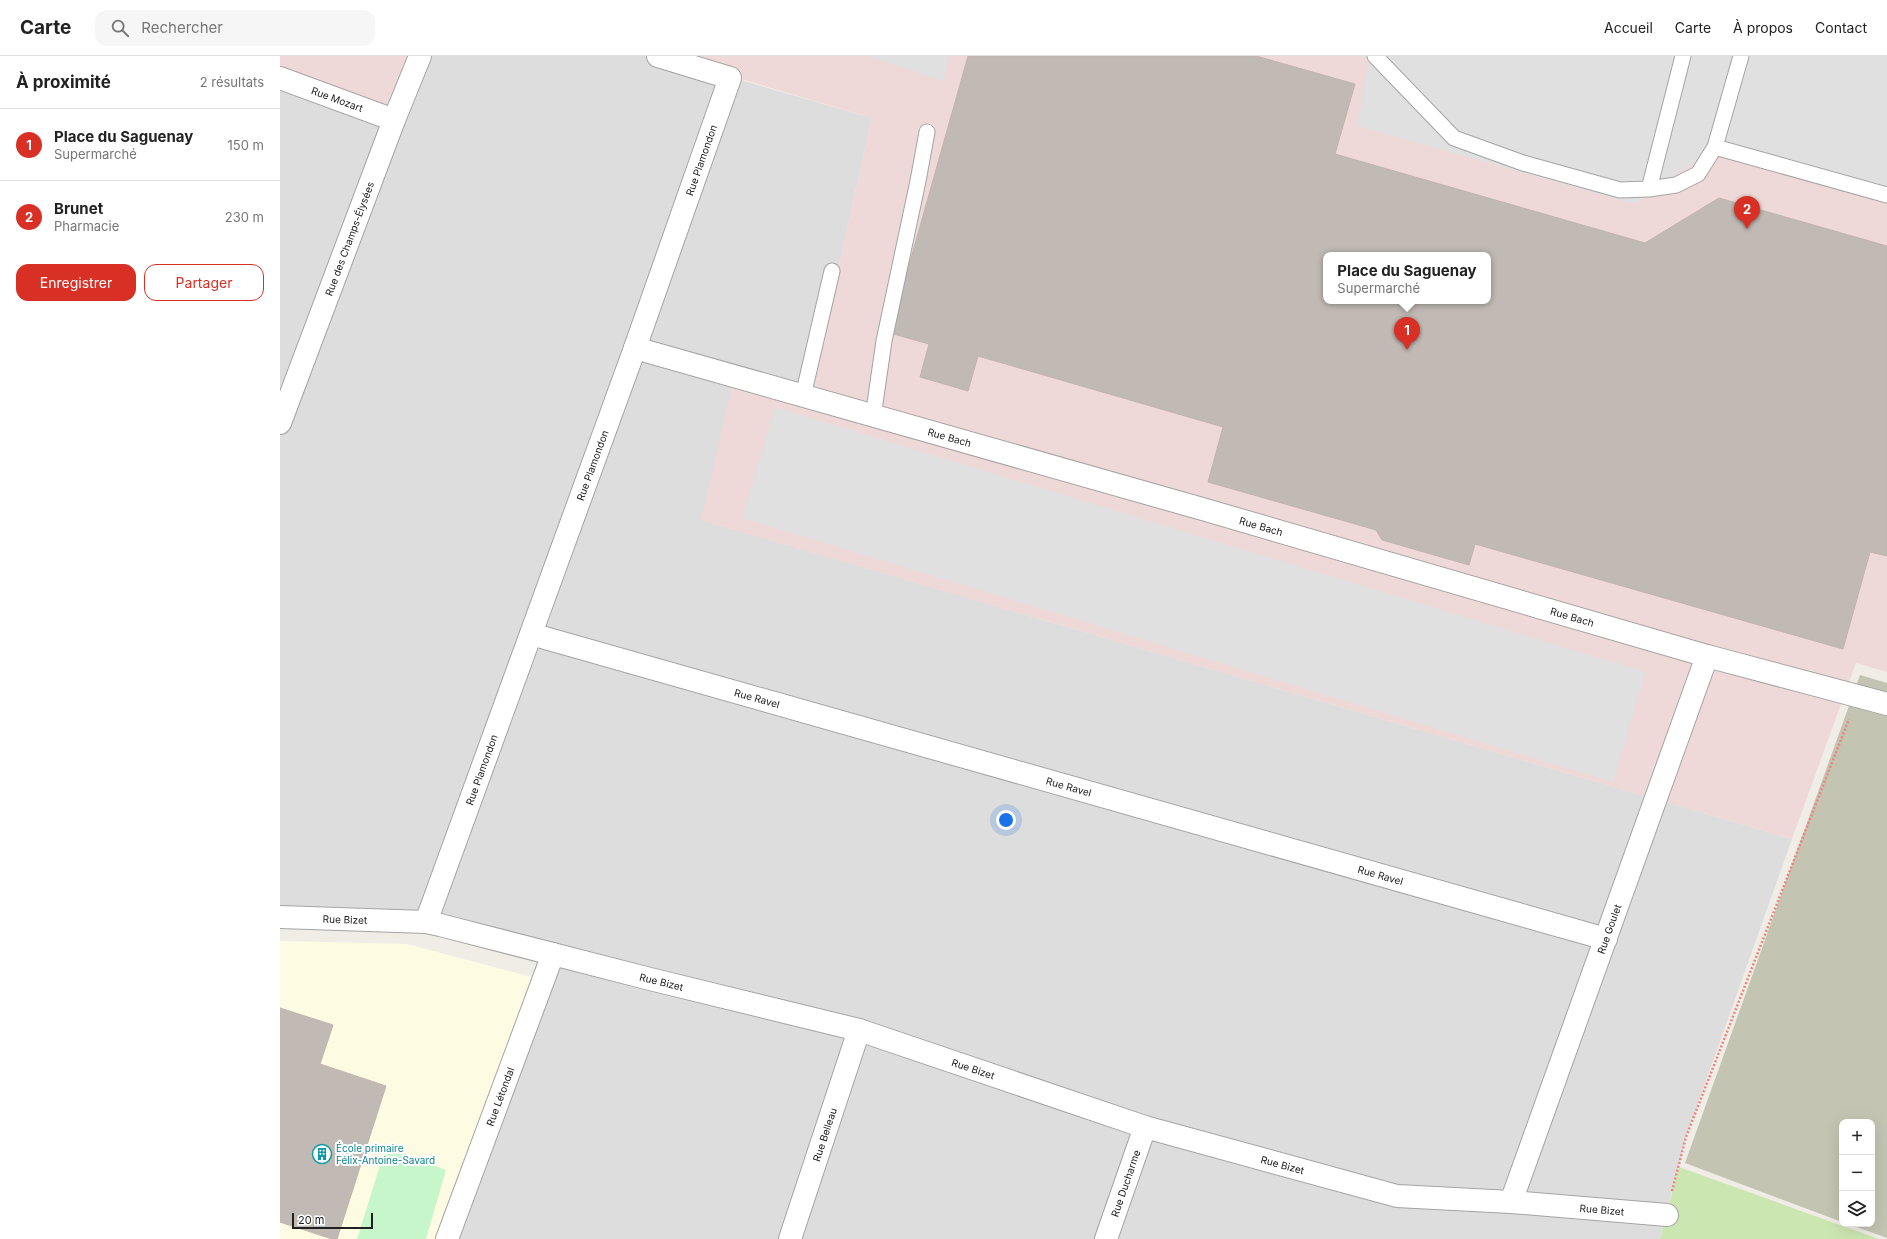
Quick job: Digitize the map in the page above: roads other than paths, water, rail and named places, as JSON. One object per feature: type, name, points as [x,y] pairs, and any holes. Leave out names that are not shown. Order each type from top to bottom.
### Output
[{"type":"street","name":"Rue des Champs-Élysées","points":[[280,423],[394,120],[420,56]]},
{"type":"street","name":"Rue Plamondon","points":[[426,922],[635,348],[730,78],[658,56]]},
{"type":"street","name":"Rue Mozart","points":[[280,78],[394,120]]},
{"type":"street","name":"Rue Bach","points":[[635,348],[1199,508],[1707,656],[1887,704]]},
{"type":"street","name":"Rue Ravel","points":[[531,634],[1606,939]]},
{"type":"street","name":"Rue Goulet","points":[[1511,1202],[1707,656]]},
{"type":"street","name":"Rue Bizet","points":[[280,917],[426,922],[859,1030],[1145,1127],[1397,1196],[1511,1202],[1667,1215]]},
{"type":"street","name":"Rue Létondal","points":[[447,1239],[553,954]]},
{"type":"street","name":"Rue Belleau","points":[[790,1239],[859,1030]]},
{"type":"street","name":"Rue Ducharme","points":[[1106,1239],[1145,1127]]},
{"type":"lane","points":[[1375,56],[1454,138],[1523,163],[1620,190],[1649,190],[1676,185],[1698,174],[1715,147],[1741,56]]},
{"type":"lane","points":[[1649,190],[1683,56]]},
{"type":"lane","points":[[873,416],[884,341],[918,181],[926,132]]},
{"type":"lane","points":[[1715,147],[1887,195]]},
{"type":"lane","points":[[803,396],[832,272]]},
{"type":"place","name":"Brunet","points":[[1747,229]]},
{"type":"place","name":"Place du Saguenay","points":[[1407,350]]},
{"type":"place","name":"École primaire Félix-Antoine-Savard","points":[[322,1154]]}]
